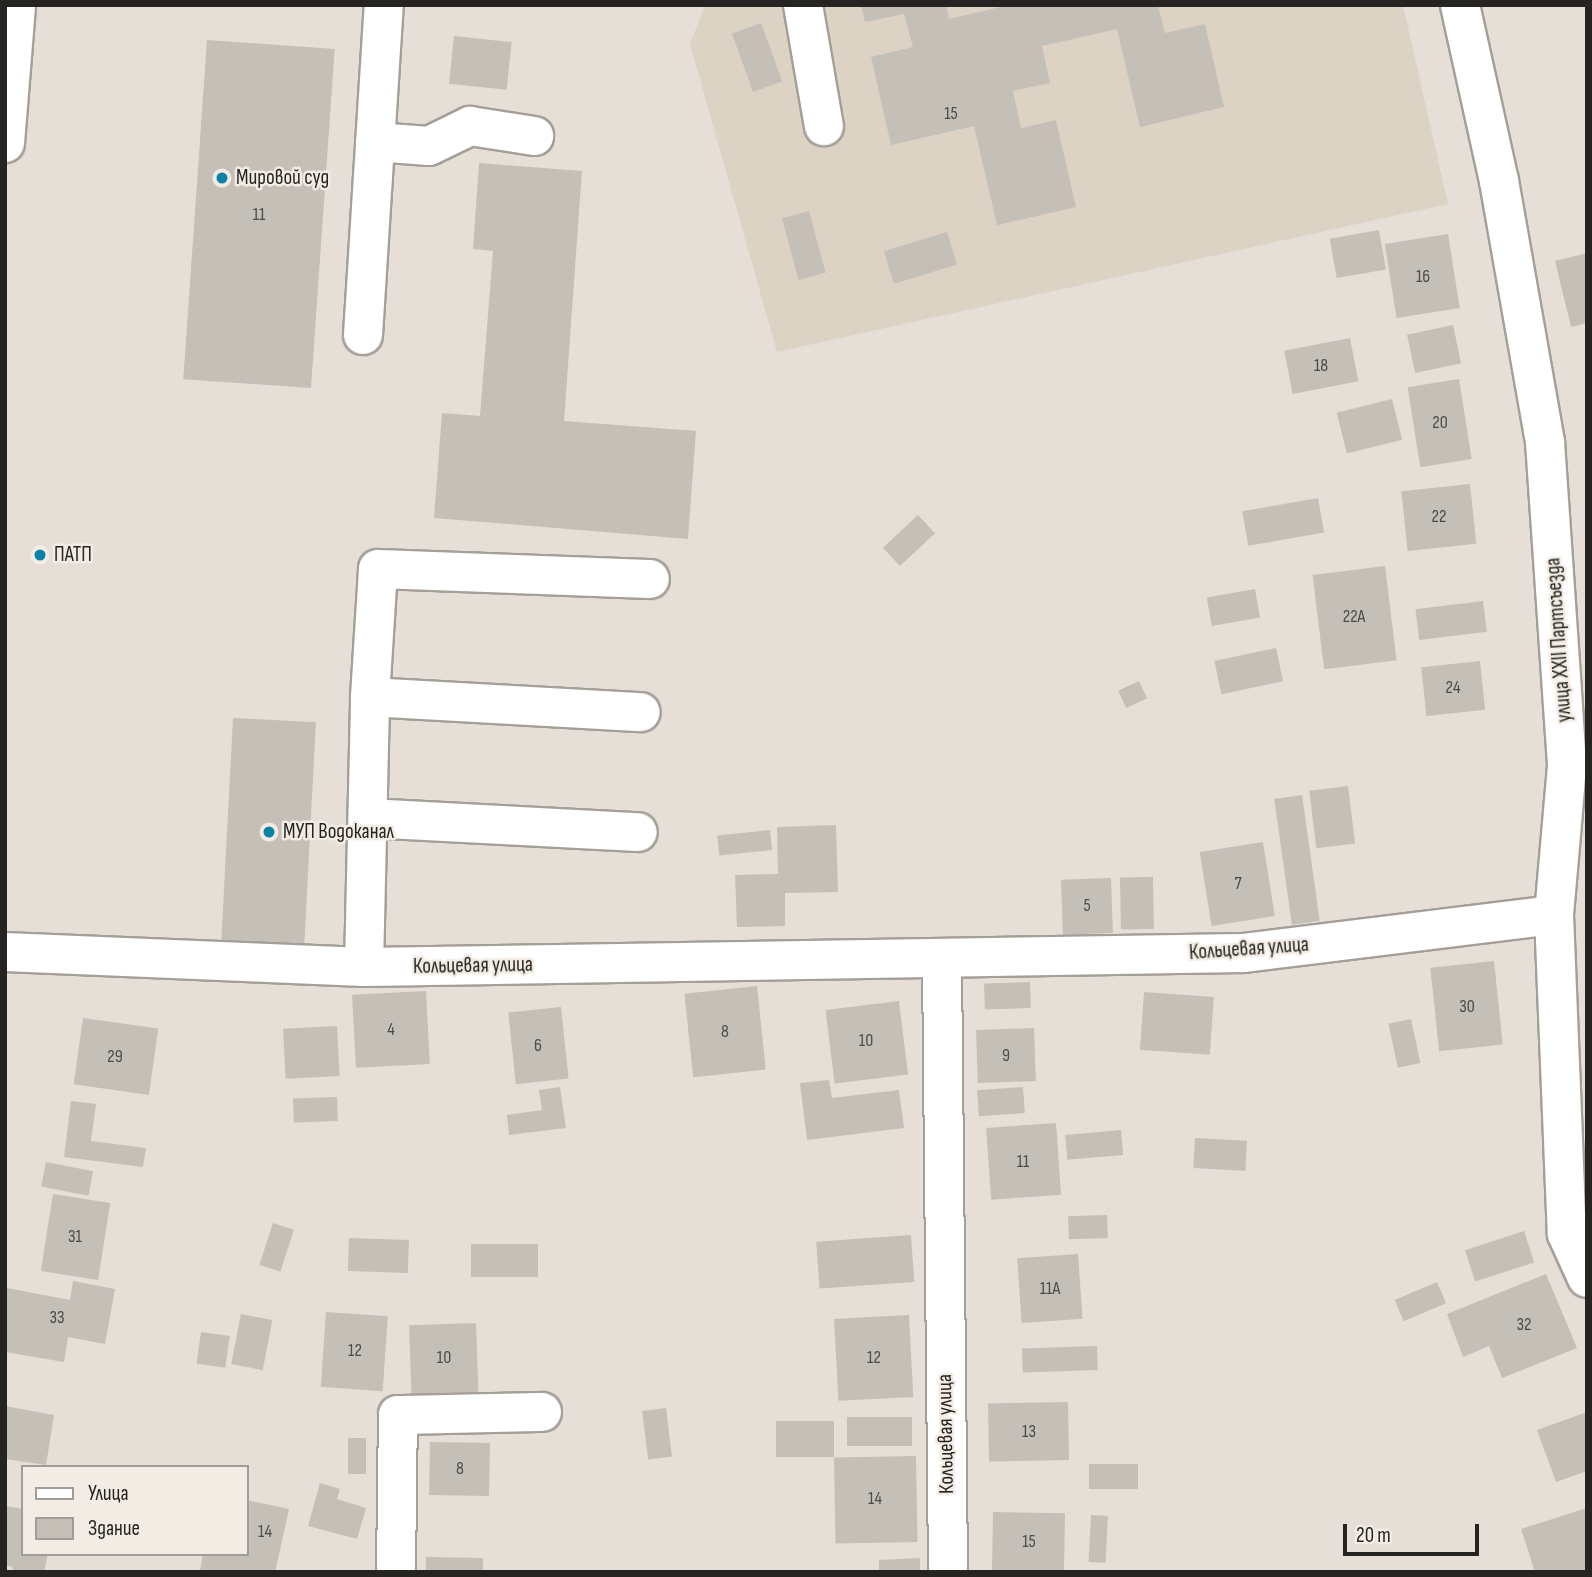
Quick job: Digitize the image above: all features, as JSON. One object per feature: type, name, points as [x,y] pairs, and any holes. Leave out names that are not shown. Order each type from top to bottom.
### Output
[{"type":"street","points":[[5,143],[16,5]]},
{"type":"street","points":[[363,335],[384,5]]},
{"type":"street","points":[[803,5],[824,126]]},
{"type":"street","name":"улица XXII Партсъезда","points":[[1460,5],[1499,181],[1545,442],[1567,766],[1554,915],[1567,1234],[1587,1278]]},
{"type":"street","points":[[375,142],[429,146],[470,126],[534,136]]},
{"type":"street","points":[[364,967],[370,697],[379,569],[650,579]]},
{"type":"street","points":[[370,697],[640,712]]},
{"type":"street","points":[[368,818],[638,832]]},
{"type":"street","name":"Кольцевая улица","points":[[5,952],[364,967],[942,960],[1242,953],[1554,915]]},
{"type":"street","name":"Кольцевая улица","points":[[942,960],[948,1572]]},
{"type":"street","points":[[396,1572],[398,1415],[542,1412]]},
{"type":"shaded area","points":[[705,5],[1403,5],[1448,204],[777,352],[690,44]]},
{"type":"building","points":[[861,5],[946,5],[949,19],[1009,5],[1158,5],[1165,33],[1205,24],[1224,107],[1140,127],[1117,29],[1042,46],[1050,83],[1013,91],[1021,128],[1056,120],[1076,207],[997,225],[974,126],[891,145],[871,57],[913,47],[904,14],[865,22]]},
{"type":"building","points":[[761,23],[782,81],[753,92],[732,34]]},
{"type":"building","points":[[454,36],[512,42],[507,90],[449,84]]},
{"type":"building","points":[[207,40],[335,49],[311,388],[183,379]]},
{"type":"building","points":[[479,163],[582,171],[564,421],[696,431],[688,539],[434,518],[442,413],[480,416],[493,251],[473,249]]},
{"type":"building","points":[[809,211],[826,273],[799,280],[782,218]]},
{"type":"building","points":[[1379,230],[1386,269],[1337,278],[1330,239]]},
{"type":"building","points":[[947,232],[957,265],[894,284],[884,251]]},
{"type":"building","points":[[1448,234],[1460,308],[1397,318],[1385,244]]},
{"type":"building","points":[[1587,253],[1587,323],[1571,327],[1555,261]]},
{"type":"building","points":[[1453,325],[1461,363],[1415,373],[1407,335]]},
{"type":"building","points":[[1350,338],[1358,381],[1293,394],[1284,351]]},
{"type":"building","points":[[1459,379],[1472,459],[1420,467],[1408,387]]},
{"type":"building","points":[[1392,399],[1402,440],[1347,454],[1337,413]]},
{"type":"building","points":[[1470,484],[1476,544],[1408,551],[1401,491]]},
{"type":"building","points":[[1318,498],[1324,532],[1248,546],[1242,511]]},
{"type":"building","points":[[918,515],[935,533],[900,566],[883,548]]},
{"type":"building","points":[[1385,566],[1397,660],[1324,669],[1313,575]]},
{"type":"building","points":[[1255,589],[1260,618],[1212,626],[1207,598]]},
{"type":"building","points":[[1483,601],[1487,632],[1419,640],[1416,609]]},
{"type":"building","points":[[1276,648],[1283,681],[1221,694],[1214,661]]},
{"type":"building","points":[[1480,661],[1485,710],[1426,716],[1421,667]]},
{"type":"building","points":[[1139,681],[1147,698],[1126,708],[1118,691]]},
{"type":"building","name":"МУП Водоканал","points":[[233,718],[316,722],[304,946],[221,942]]},
{"type":"building","points":[[1348,786],[1355,844],[1316,848],[1309,791]]},
{"type":"building","points":[[1302,795],[1320,921],[1292,925],[1274,799]]},
{"type":"building","points":[[836,825],[838,892],[785,893],[785,926],[737,927],[735,875],[778,874],[777,827]]},
{"type":"building","points":[[770,830],[772,850],[719,855],[717,836]]},
{"type":"building","points":[[1263,842],[1275,916],[1212,926],[1200,852]]},
{"type":"building","points":[[1153,877],[1154,929],[1121,930],[1120,878]]},
{"type":"building","points":[[1111,878],[1113,933],[1063,935],[1061,880]]},
{"type":"building","points":[[1494,961],[1503,1045],[1439,1051],[1430,968]]},
{"type":"building","points":[[1030,982],[1031,1008],[985,1010],[984,984]]},
{"type":"building","points":[[757,986],[766,1070],[693,1077],[684,994]]},
{"type":"building","points":[[426,991],[430,1064],[356,1068],[352,995]]},
{"type":"building","points":[[1144,992],[1214,997],[1210,1055],[1140,1050]]},
{"type":"building","points":[[899,1001],[908,1074],[835,1083],[826,1010]]},
{"type":"building","points":[[561,1007],[569,1079],[516,1084],[508,1013]]},
{"type":"building","points":[[83,1018],[158,1029],[149,1095],[74,1084]]},
{"type":"building","points":[[1411,1019],[1420,1063],[1398,1068],[1389,1024]]},
{"type":"building","points":[[337,1026],[340,1076],[286,1079],[283,1029]]},
{"type":"building","points":[[1034,1028],[1036,1081],[978,1083],[976,1030]]},
{"type":"building","points":[[829,1080],[832,1098],[899,1090],[904,1128],[807,1140],[800,1083]]},
{"type":"building","points":[[560,1087],[566,1128],[509,1135],[507,1115],[542,1110],[539,1090]]},
{"type":"building","points":[[1023,1087],[1025,1113],[979,1116],[977,1090]]},
{"type":"building","points":[[337,1097],[338,1121],[294,1123],[293,1099]]},
{"type":"building","points":[[71,1101],[96,1104],[91,1141],[146,1148],[143,1167],[64,1157]]},
{"type":"building","points":[[1056,1123],[1061,1195],[991,1200],[986,1128]]},
{"type":"building","points":[[1121,1130],[1123,1155],[1067,1160],[1065,1135]]},
{"type":"building","points":[[1195,1138],[1247,1141],[1245,1171],[1193,1168]]},
{"type":"building","points":[[46,1162],[93,1171],[88,1196],[41,1187]]},
{"type":"building","points":[[53,1194],[110,1203],[98,1280],[41,1271]]},
{"type":"building","points":[[1107,1215],[1108,1238],[1069,1239],[1068,1216]]},
{"type":"building","points":[[273,1223],[294,1230],[280,1272],[259,1265]]},
{"type":"building","points":[[1524,1231],[1534,1262],[1475,1282],[1465,1250]]},
{"type":"building","points":[[911,1235],[914,1282],[820,1289],[816,1242]]},
{"type":"building","points":[[349,1238],[409,1240],[408,1273],[348,1271]]},
{"type":"building","points":[[471,1244],[538,1244],[538,1277],[471,1277]]},
{"type":"building","points":[[1078,1254],[1083,1319],[1022,1323],[1017,1258]]},
{"type":"building","points":[[1546,1274],[1577,1348],[1502,1378],[1489,1346],[1463,1357],[1447,1314]]},
{"type":"building","points":[[73,1281],[115,1289],[105,1344],[68,1337],[64,1362],[5,1352],[7,1288],[70,1300]]},
{"type":"building","points":[[1437,1282],[1446,1303],[1404,1321],[1395,1300]]},
{"type":"building","points":[[326,1312],[388,1316],[383,1391],[321,1387]]},
{"type":"building","points":[[241,1314],[272,1320],[263,1370],[231,1364]]},
{"type":"building","points":[[909,1315],[913,1397],[838,1401],[834,1319]]},
{"type":"building","points":[[476,1323],[478,1392],[411,1394],[409,1325]]},
{"type":"building","points":[[201,1332],[230,1336],[225,1368],[197,1364]]},
{"type":"building","points":[[1097,1346],[1098,1370],[1023,1373],[1022,1349]]},
{"type":"building","points":[[1068,1402],[1069,1460],[989,1461],[988,1403]]},
{"type":"building","points":[[5,1406],[54,1415],[46,1465],[5,1459]]},
{"type":"building","points":[[666,1408],[672,1457],[648,1460],[642,1411]]},
{"type":"building","points":[[1587,1412],[1587,1471],[1556,1482],[1537,1430]]},
{"type":"building","points":[[847,1417],[912,1417],[912,1446],[847,1446]]},
{"type":"building","points":[[776,1421],[834,1421],[834,1457],[776,1457]]},
{"type":"building","points":[[348,1438],[366,1438],[366,1474],[348,1474]]},
{"type":"building","points":[[430,1442],[490,1443],[489,1496],[429,1495]]},
{"type":"building","points":[[916,1456],[918,1542],[836,1543],[834,1457]]},
{"type":"building","points":[[1089,1464],[1138,1464],[1138,1489],[1089,1489]]},
{"type":"building","points":[[320,1483],[340,1489],[337,1499],[366,1508],[357,1539],[308,1526]]},
{"type":"building","points":[[248,1500],[289,1509],[275,1572],[200,1571],[203,1556],[248,1556]]},
{"type":"building","points":[[5,1506],[21,1509],[21,1556],[48,1556],[44,1572],[12,1572],[13,1567],[5,1565]]},
{"type":"building","points":[[1587,1508],[1587,1572],[1535,1572],[1521,1529]]},
{"type":"building","points":[[993,1512],[1065,1513],[1064,1572],[992,1572]]},
{"type":"building","points":[[1091,1515],[1108,1516],[1106,1563],[1089,1562]]},
{"type":"building","points":[[426,1557],[483,1558],[483,1572],[426,1572]]},
{"type":"building","points":[[920,1558],[920,1572],[879,1572],[879,1560]]},
{"type":"place","name":"Мировой суд","points":[[222,178]]},
{"type":"place","name":"ПАТП","points":[[40,555]]},
{"type":"place","name":"МУП Водоканал","points":[[269,832]]}]
